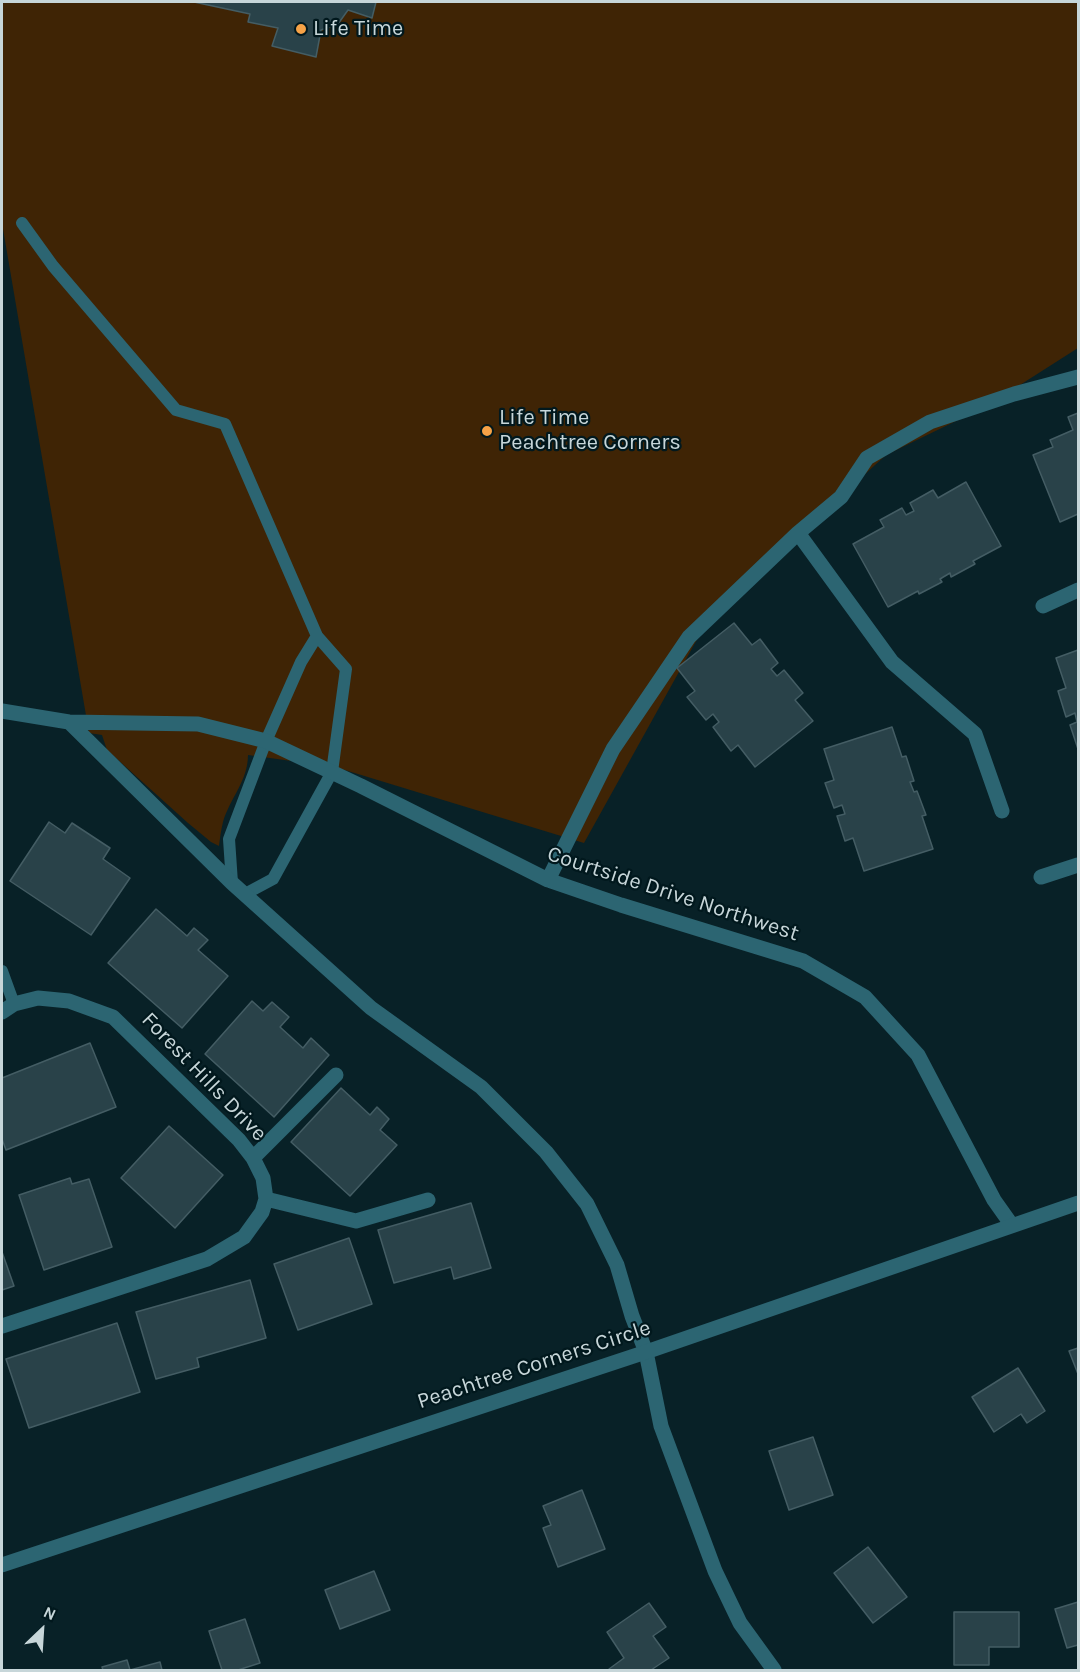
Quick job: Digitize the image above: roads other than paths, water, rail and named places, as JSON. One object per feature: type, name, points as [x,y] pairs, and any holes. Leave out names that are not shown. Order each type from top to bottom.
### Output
[{"type":"street","points":[[548,880],[613,748],[689,637],[798,532],[841,497],[867,458],[930,422],[1014,394],[1078,376]]},
{"type":"street","points":[[798,532],[892,662],[975,734],[1002,811]]},
{"type":"street","points":[[1042,606],[1078,590]]},
{"type":"street","name":"Courtside Drive Northwest","points":[[2,711],[69,722],[198,724],[266,741],[548,880],[803,961],[865,997],[918,1055],[994,1200],[1011,1224]]},
{"type":"street","points":[[69,722],[232,883],[371,1008],[481,1087],[546,1152],[587,1204],[618,1265],[632,1316],[646,1352],[661,1426],[715,1571],[740,1623],[774,1671]]},
{"type":"street","points":[[1041,877],[1078,865]]},
{"type":"street","name":"Forest Hills Drive","points":[[8,1008],[38,998],[69,1000],[113,1017],[239,1140],[253,1158],[263,1178],[266,1199]]},
{"type":"street","points":[[253,1158],[336,1075]]},
{"type":"street","points":[[2,1326],[207,1259],[244,1237],[261,1212],[266,1199],[356,1221],[428,1200]]},
{"type":"street","name":"Peachtree Corners Circle","points":[[2,1565],[646,1352],[1011,1224],[1078,1203]]},
{"type":"lane","points":[[22,223],[53,266],[176,410],[225,424],[317,636],[346,669],[332,772],[273,879],[245,894]]},
{"type":"lane","points":[[232,883],[229,839],[266,741],[301,662],[317,636]]},
{"type":"lane","points":[[2,970],[8,1008]]},
{"type":"place","name":"Life Time","points":[[301,29]]},
{"type":"place","name":"Life Time Peachtree Corners","points":[[487,431]]}]
